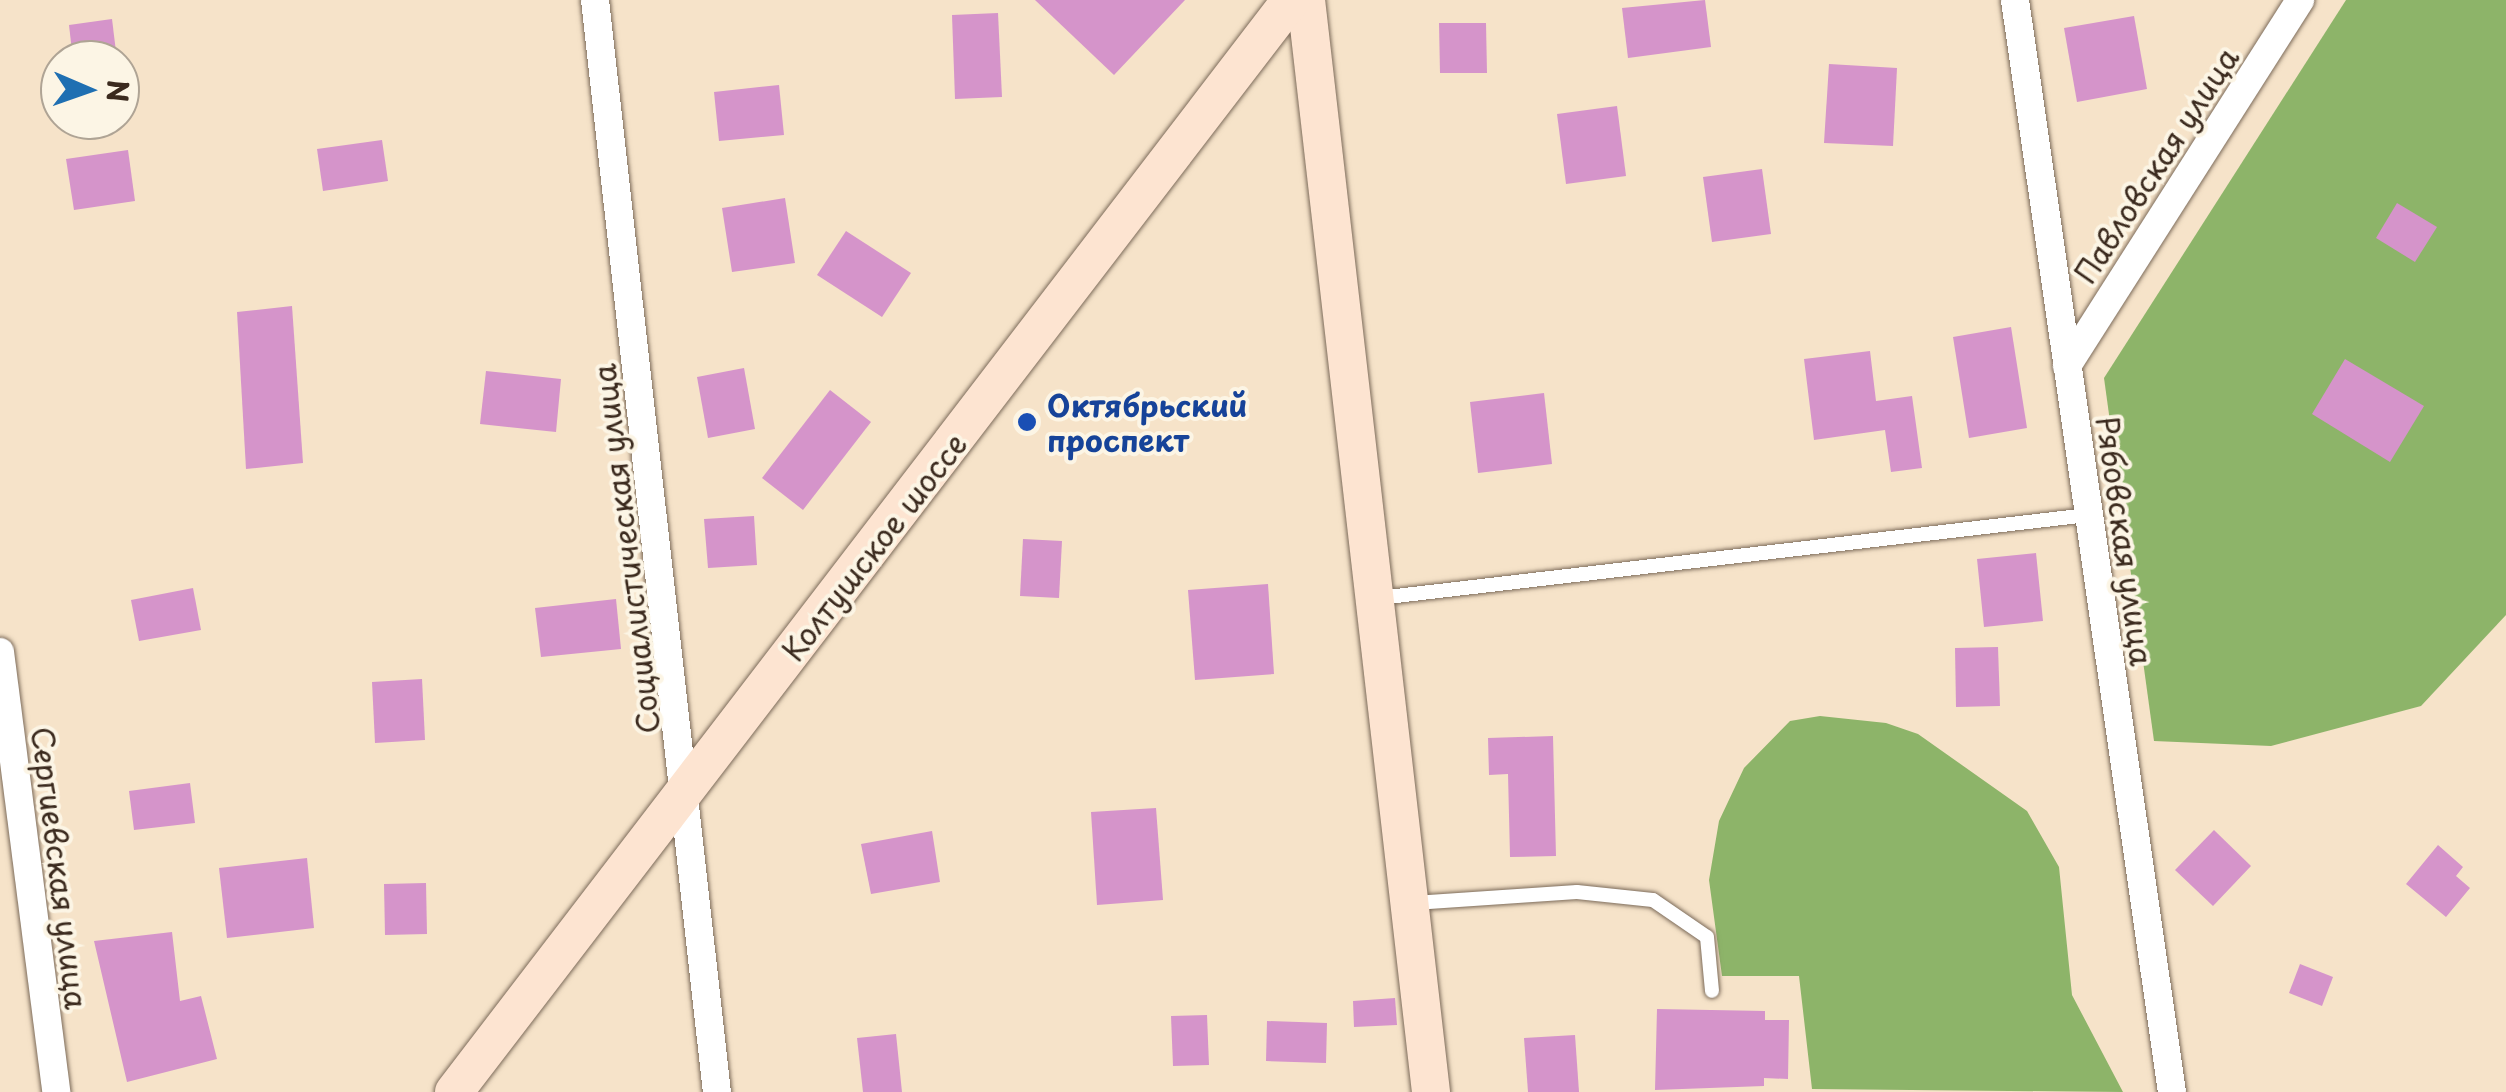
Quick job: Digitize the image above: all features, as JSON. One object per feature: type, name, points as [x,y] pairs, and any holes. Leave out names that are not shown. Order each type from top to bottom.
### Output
[{"type":"main road","name":"Колтушское шоссе","points":[[454,1092],[1291,0]]},
{"type":"main road","points":[[1306,0],[1431,1092]]},
{"type":"street","name":"Социалистическая улица","points":[[596,0],[686,790],[716,1092]]},
{"type":"street","name":"Рябовская улица","points":[[2015,0],[2172,1092]]},
{"type":"street","name":"Павловская улица","points":[[2067,366],[2300,0]]},
{"type":"street","name":"Сергиевская улица","points":[[0,652],[56,1092]]},
{"type":"lane","points":[[1376,598],[2088,514]]},
{"type":"lane","points":[[1411,903],[1577,892],[1653,900],[1707,937],[1712,990]]},
{"type":"green space","points":[[2346,0],[2506,0],[2506,615],[2421,706],[2271,746],[2154,741],[2104,378]]},
{"type":"green space","points":[[1820,716],[1886,723],[1918,734],[2027,811],[2059,867],[2072,995],[2123,1092],[1812,1089],[1799,976],[1722,976],[1709,880],[1719,821],[1744,768],[1790,721]]},
{"type":"building","points":[[1035,0],[1185,0],[1114,75]]},
{"type":"building","points":[[1705,0],[1711,47],[1628,58],[1622,8]]},
{"type":"building","points":[[998,13],[1002,97],[955,99],[952,15]]},
{"type":"building","points":[[2134,16],[2147,89],[2077,102],[2064,28]]},
{"type":"building","points":[[112,19],[115,40],[71,40],[69,25]]},
{"type":"building","points":[[1439,23],[1486,23],[1487,73],[1440,73]]},
{"type":"building","points":[[1829,64],[1897,68],[1893,146],[1824,143]]},
{"type":"building","points":[[779,85],[784,135],[719,141],[714,92]]},
{"type":"building","points":[[1617,106],[1626,176],[1566,184],[1557,114]]},
{"type":"building","points":[[382,140],[388,181],[323,191],[317,149]]},
{"type":"building","points":[[128,150],[135,201],[74,210],[66,159]]},
{"type":"building","points":[[1762,169],[1771,234],[1712,242],[1703,177]]},
{"type":"building","points":[[785,198],[795,263],[732,272],[722,208]]},
{"type":"building","points":[[2397,203],[2437,227],[2415,262],[2376,238]]},
{"type":"building","points":[[846,231],[911,273],[882,317],[817,275]]},
{"type":"building","points":[[292,306],[303,463],[246,469],[237,312]]},
{"type":"building","points":[[2011,327],[2027,428],[1969,438],[1953,337]]},
{"type":"building","points":[[1870,351],[1876,401],[1912,396],[1922,468],[1891,472],[1885,430],[1814,440],[1804,359]]},
{"type":"building","points":[[2345,359],[2424,406],[2390,462],[2312,414]]},
{"type":"building","points":[[744,368],[755,429],[708,438],[697,377]]},
{"type":"building","points":[[486,371],[561,379],[556,432],[480,424]]},
{"type":"building","points":[[830,390],[871,422],[803,510],[762,478]]},
{"type":"building","points":[[1544,393],[1552,464],[1478,473],[1470,402]]},
{"type":"building","points":[[754,516],[757,565],[708,568],[704,519]]},
{"type":"building","points":[[1023,539],[1062,541],[1059,598],[1020,596]]},
{"type":"building","points":[[2036,553],[2043,621],[1984,627],[1977,559]]},
{"type":"building","points":[[1268,584],[1274,674],[1195,680],[1188,590]]},
{"type":"building","points":[[193,588],[201,630],[139,641],[131,600]]},
{"type":"building","points":[[616,599],[621,649],[541,657],[535,608]]},
{"type":"building","points":[[1998,647],[2000,706],[1956,707],[1955,648]]},
{"type":"building","points":[[422,679],[425,740],[375,743],[372,682]]},
{"type":"building","points":[[1553,736],[1556,856],[1510,857],[1508,774],[1489,775],[1488,738]]},
{"type":"building","points":[[190,783],[195,823],[134,830],[129,791]]},
{"type":"building","points":[[1156,808],[1163,900],[1097,905],[1091,812]]},
{"type":"building","points":[[2214,830],[2251,866],[2213,906],[2175,870]]},
{"type":"building","points":[[932,831],[940,882],[871,894],[861,844]]},
{"type":"building","points":[[2438,845],[2463,867],[2456,876],[2470,888],[2446,917],[2406,884]]},
{"type":"building","points":[[307,858],[314,928],[227,938],[219,868]]},
{"type":"building","points":[[426,883],[427,934],[385,935],[384,884]]},
{"type":"building","points":[[172,932],[180,1001],[201,996],[217,1059],[127,1082],[94,941]]},
{"type":"building","points":[[2300,964],[2333,977],[2322,1006],[2289,993]]},
{"type":"building","points":[[1395,998],[1397,1025],[1354,1027],[1353,1001]]},
{"type":"building","points":[[1657,1009],[1765,1011],[1765,1020],[1789,1020],[1788,1079],[1764,1078],[1764,1086],[1655,1090]]},
{"type":"building","points":[[1207,1015],[1209,1065],[1173,1066],[1171,1016]]},
{"type":"building","points":[[1267,1021],[1327,1023],[1326,1063],[1266,1061]]},
{"type":"building","points":[[896,1034],[902,1092],[863,1092],[857,1038]]},
{"type":"building","points":[[1575,1035],[1579,1092],[1528,1092],[1524,1038]]},
{"type":"place","name":"Октябрьский проспект","points":[[1027,422]]}]
